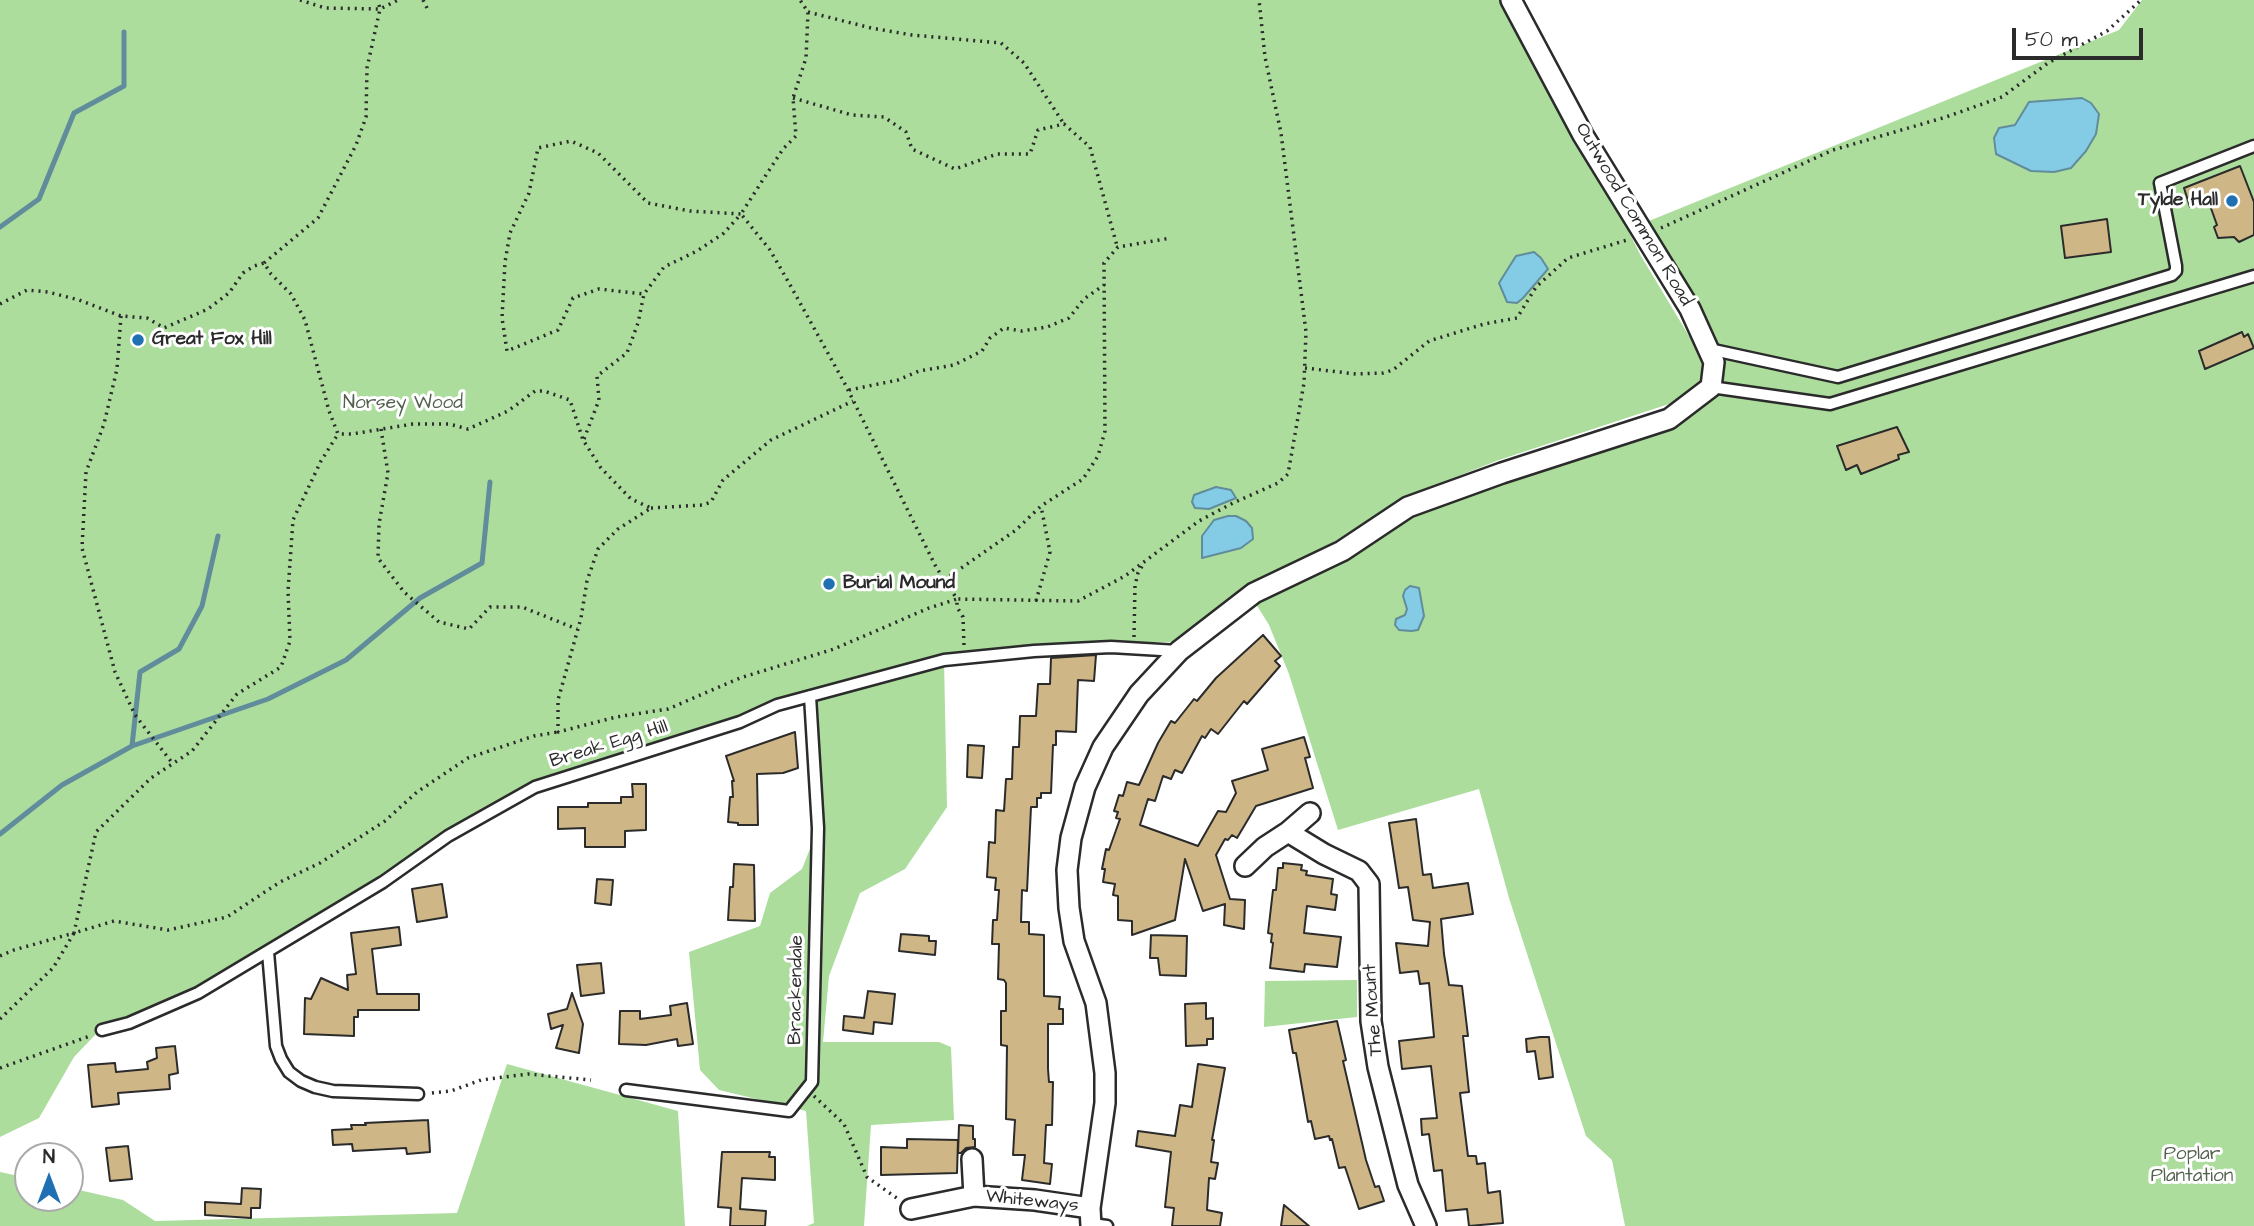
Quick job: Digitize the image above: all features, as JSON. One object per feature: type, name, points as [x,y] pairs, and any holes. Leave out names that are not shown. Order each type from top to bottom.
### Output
[{"type":"street","name":"Outwood Common Road","points":[[1511,0],[1583,135],[1690,309],[1714,362],[1711,387]]},
{"type":"street","points":[[1095,1221],[1105,1073],[1096,1003],[1074,941],[1067,870],[1071,838],[1085,787],[1103,747],[1139,694],[1179,651],[1254,593],[1342,551],[1408,507],[1502,473],[1669,419],[1711,387]]},
{"type":"street","points":[[1245,866],[1265,846],[1288,832],[1310,813]]},
{"type":"street","name":"The Mount","points":[[1288,832],[1359,871],[1369,884],[1371,1021],[1376,1055],[1408,1185],[1426,1226]]},
{"type":"street","name":"Whiteways","points":[[972,1159],[974,1196]]},
{"type":"street","name":"Whiteways","points":[[911,1209],[974,1196],[1035,1200],[1095,1221]]},
{"type":"lane","points":[[1708,349],[1838,377],[2172,275],[2176,266],[2160,183],[2254,146]]},
{"type":"lane","points":[[1711,387],[1830,404],[2254,276]]},
{"type":"lane","name":"Break Egg Hill","points":[[103,1030],[129,1023],[198,993],[383,881],[448,836],[534,787],[740,722],[777,705],[943,660],[1034,650],[1111,647],[1179,651]]},
{"type":"lane","name":"Brackendale","points":[[807,1089],[812,1082],[818,828],[810,696]]},
{"type":"lane","points":[[268,952],[276,1046],[289,1072],[308,1084],[332,1091],[418,1094]]},
{"type":"lane","points":[[625,1090],[789,1111],[807,1089]]},
{"type":"path","points":[[300,0],[325,8],[380,9],[398,0]]},
{"type":"path","points":[[316,0],[325,8]]},
{"type":"path","points":[[0,304],[27,290],[48,292],[121,316],[147,318],[164,328],[208,309],[229,293],[243,273],[264,263],[318,218],[356,145],[366,117],[367,68],[380,9],[378,0]]},
{"type":"path","points":[[423,0],[429,12]]},
{"type":"path","points":[[583,440],[599,400],[597,376],[627,352],[638,323],[644,294],[664,267],[697,251],[724,233],[741,214],[766,174],[796,136],[793,98],[806,58],[808,12],[800,0]]},
{"type":"path","points":[[0,956],[114,921],[168,930],[227,917],[280,882],[320,863],[386,821],[417,792],[468,758],[534,736],[616,717],[668,709],[740,678],[834,649],[929,608],[957,599],[1078,601],[1125,576],[1199,521],[1278,483],[1288,474],[1304,383],[1306,332],[1281,133],[1265,57],[1259,0]]},
{"type":"path","points":[[1305,368],[1356,374],[1383,373],[1393,370],[1429,341],[1485,324],[1517,318],[1536,287],[1568,258],[1645,235],[1833,150],[1946,117],[2002,97],[2048,63],[2107,32],[2141,0]]},
{"type":"path","points":[[808,12],[912,35],[1001,43],[1024,63],[1064,124],[1090,146],[1118,247]]},
{"type":"path","points":[[793,98],[852,115],[884,117],[906,132],[912,149],[955,169],[997,154],[1030,154],[1038,130],[1064,124]]},
{"type":"path","points":[[644,294],[599,289],[573,298],[558,330],[507,351],[502,318],[505,262],[510,233],[529,193],[538,148],[571,141],[598,153],[648,203],[690,211],[741,214],[770,250],[849,390],[936,568],[957,599],[957,607],[963,617],[965,657]]},
{"type":"path","points":[[944,580],[1016,530],[1041,506],[1083,479],[1098,456],[1105,430],[1104,263],[1118,247],[1171,238]]},
{"type":"path","points":[[264,263],[291,294],[305,320],[338,434]]},
{"type":"path","points":[[849,390],[954,365],[982,351],[990,338],[1004,328],[1022,331],[1047,327],[1069,318],[1084,299],[1104,285]]},
{"type":"path","points":[[121,316],[117,369],[104,424],[86,472],[82,548],[115,672],[135,715],[173,764]]},
{"type":"path","points":[[338,434],[413,425],[449,425],[468,429],[508,411],[535,391],[544,391],[570,400],[583,440],[601,468],[631,499],[650,508],[703,505],[711,502],[723,480],[771,440],[853,401]]},
{"type":"path","points":[[381,429],[388,473],[379,524],[378,558],[404,592],[439,622],[469,629],[491,607],[522,607],[577,629]]},
{"type":"path","points":[[0,1019],[53,968],[74,933],[96,832],[151,778],[192,751],[237,694],[281,667],[290,641],[288,591],[293,520],[321,461],[338,434]]},
{"type":"path","points":[[1036,601],[1050,552],[1041,506]]},
{"type":"path","points":[[558,732],[558,700],[581,618],[587,582],[598,550],[618,529],[650,508]]},
{"type":"path","points":[[1134,642],[1135,586],[1138,573],[1147,558]]},
{"type":"path","points":[[0,1068],[103,1030]]},
{"type":"path","points":[[418,1094],[452,1091],[481,1080],[528,1074],[591,1080]]},
{"type":"path","points":[[807,1089],[844,1124],[867,1177],[911,1209]]},
{"type":"green space","points":[[0,0],[1511,0],[1641,256],[1695,346],[1690,308],[1639,225],[2119,30],[2142,0],[2254,0],[2254,1226],[1625,1226],[1612,1160],[1586,1136],[1509,898],[1479,789],[1338,830],[1289,674],[1269,625],[1256,604],[1349,557],[1411,512],[1677,425],[1687,398],[1499,460],[1402,498],[1326,547],[1247,588],[1175,642],[1074,643],[966,652],[807,690],[690,735],[535,785],[301,928],[205,982],[97,1033],[74,1057],[39,1118],[0,1137]]},
{"type":"green space","points":[[944,660],[947,807],[905,869],[860,893],[829,976],[823,1042],[939,1042],[951,1047],[954,1120],[871,1125],[864,1226],[807,1226],[814,1223],[806,1111],[719,1090],[700,1070],[689,952],[760,926],[770,893],[802,869],[818,828],[810,696]]},
{"type":"green space","points":[[1357,980],[1357,1017],[1264,1027],[1265,981]]},
{"type":"green space","points":[[507,1064],[678,1111],[685,1226],[0,1226],[0,1172],[14,1175],[14,1212],[84,1212],[84,1191],[123,1200],[155,1221],[457,1213]]},
{"type":"water","points":[[2082,98],[2091,103],[2099,114],[2096,134],[2071,168],[2054,172],[2031,171],[1996,154],[1994,138],[1999,128],[2015,125],[2029,102]]},
{"type":"water","points":[[1534,252],[1548,269],[1517,303],[1507,302],[1499,283],[1516,256]]},
{"type":"water","points":[[1216,487],[1231,490],[1236,498],[1209,509],[1195,508],[1192,502],[1194,495]]},
{"type":"water","points":[[1236,516],[1246,521],[1252,528],[1253,539],[1241,548],[1202,558],[1202,536],[1214,520]]},
{"type":"water","points":[[1410,586],[1419,588],[1424,616],[1418,630],[1399,630],[1395,625],[1396,619],[1405,615],[1407,609],[1403,596]]},
{"type":"building","name":"Tylde Hall","points":[[2240,166],[2254,202],[2254,235],[2239,242],[2234,237],[2218,238],[2214,227],[2217,225],[2208,200],[2190,207],[2184,188]]},
{"type":"building","points":[[2107,219],[2111,252],[2065,258],[2061,226]]},
{"type":"building","points":[[2242,332],[2244,337],[2248,334],[2254,348],[2205,369],[2199,351]]},
{"type":"building","points":[[1897,427],[1909,452],[1898,455],[1899,459],[1861,474],[1857,465],[1846,470],[1837,446]]},
{"type":"building","points":[[1263,635],[1281,656],[1275,661],[1280,666],[1247,704],[1244,701],[1218,734],[1211,729],[1205,738],[1202,736],[1182,773],[1175,770],[1171,779],[1163,776],[1155,801],[1148,799],[1140,825],[1198,846],[1218,811],[1226,812],[1236,793],[1232,781],[1268,770],[1262,749],[1304,737],[1310,757],[1305,758],[1313,788],[1256,806],[1237,838],[1232,835],[1228,840],[1225,839],[1216,855],[1230,899],[1245,900],[1244,929],[1224,925],[1225,904],[1203,911],[1185,859],[1175,920],[1132,935],[1132,921],[1118,920],[1118,896],[1113,895],[1115,884],[1103,882],[1105,869],[1102,869],[1106,849],[1109,850],[1120,819],[1116,818],[1118,812],[1114,811],[1119,795],[1123,796],[1127,782],[1139,785],[1171,721],[1175,723],[1194,699],[1197,701],[1216,678]]},
{"type":"building","points":[[1096,655],[1094,681],[1078,680],[1076,732],[1056,731],[1051,793],[1041,793],[1041,798],[1037,798],[1037,807],[1031,807],[1027,891],[1022,890],[1021,922],[1029,922],[1029,934],[1044,935],[1044,996],[1060,997],[1059,1009],[1063,1009],[1063,1024],[1048,1024],[1049,1082],[1053,1082],[1052,1125],[1046,1125],[1044,1163],[1052,1164],[1050,1184],[1022,1180],[1025,1155],[1013,1155],[1015,1120],[1006,1119],[1007,1046],[1001,1045],[1001,1011],[1006,1011],[1006,983],[998,979],[999,944],[992,944],[999,890],[995,890],[996,878],[987,877],[989,842],[995,843],[996,810],[1004,811],[1006,779],[1012,779],[1013,747],[1019,747],[1020,716],[1036,716],[1038,684],[1050,684],[1051,658]]},
{"type":"building","points":[[795,732],[798,768],[783,773],[757,774],[758,825],[728,822],[734,781],[726,756]]},
{"type":"building","points":[[968,745],[984,746],[982,778],[967,777]]},
{"type":"building","points":[[632,784],[646,784],[646,830],[625,831],[625,847],[585,847],[585,828],[558,829],[558,807],[621,803],[621,797],[633,797]]},
{"type":"building","points":[[1416,819],[1423,875],[1431,874],[1433,888],[1468,883],[1473,914],[1441,919],[1444,954],[1449,985],[1462,986],[1468,1036],[1463,1036],[1469,1092],[1460,1093],[1468,1156],[1476,1156],[1477,1164],[1485,1163],[1488,1193],[1500,1191],[1503,1223],[1469,1226],[1467,1209],[1446,1211],[1442,1170],[1434,1171],[1429,1134],[1422,1135],[1421,1119],[1437,1118],[1431,1066],[1402,1069],[1399,1041],[1434,1037],[1429,983],[1420,984],[1418,971],[1400,973],[1396,943],[1428,946],[1430,922],[1413,920],[1408,887],[1399,888],[1389,823]]},
{"type":"building","points":[[1283,863],[1302,865],[1301,870],[1307,871],[1306,875],[1333,879],[1331,894],[1337,895],[1335,910],[1307,906],[1304,933],[1341,937],[1337,967],[1305,964],[1304,972],[1270,968],[1273,943],[1272,934],[1268,933],[1273,890],[1276,890],[1278,868],[1283,868]]},
{"type":"building","points":[[734,864],[754,865],[755,921],[728,920]]},
{"type":"building","points":[[597,879],[613,880],[611,905],[595,903]]},
{"type":"building","points":[[442,884],[447,917],[417,922],[412,889]]},
{"type":"building","points":[[399,927],[401,945],[372,949],[377,994],[419,994],[419,1010],[358,1010],[358,1017],[354,1017],[354,1036],[304,1034],[305,998],[311,999],[321,978],[348,990],[347,975],[356,974],[351,933]]},
{"type":"building","points":[[901,934],[929,936],[929,941],[936,941],[935,955],[899,951]]},
{"type":"building","points":[[1151,935],[1187,936],[1186,976],[1160,975],[1158,958],[1150,958]]},
{"type":"building","points":[[601,963],[604,993],[581,996],[577,965]]},
{"type":"building","points":[[868,991],[895,994],[892,1024],[874,1022],[873,1034],[843,1030],[844,1016],[864,1018]]},
{"type":"building","points":[[572,993],[583,1024],[579,1053],[556,1048],[563,1025],[551,1029],[548,1014],[567,1009]]},
{"type":"building","points":[[687,1003],[693,1044],[678,1046],[677,1039],[646,1045],[619,1044],[620,1011],[640,1011],[640,1019],[671,1015],[670,1006]]},
{"type":"building","points":[[1206,1003],[1206,1019],[1213,1018],[1213,1039],[1207,1039],[1207,1045],[1186,1046],[1185,1004]]},
{"type":"building","points":[[1337,1021],[1346,1060],[1343,1061],[1366,1160],[1375,1187],[1379,1186],[1384,1201],[1359,1209],[1345,1167],[1339,1168],[1332,1139],[1330,1140],[1329,1136],[1315,1139],[1311,1121],[1308,1122],[1296,1053],[1293,1053],[1289,1030]]},
{"type":"building","points":[[1549,1037],[1553,1077],[1539,1079],[1535,1051],[1527,1052],[1526,1039]]},
{"type":"building","points":[[175,1046],[178,1073],[169,1075],[170,1089],[118,1093],[119,1104],[92,1107],[88,1065],[115,1063],[116,1072],[148,1069],[147,1062],[157,1058],[156,1048]]},
{"type":"building","points":[[1198,1064],[1225,1068],[1212,1140],[1211,1162],[1218,1163],[1215,1179],[1209,1178],[1207,1210],[1222,1213],[1220,1226],[1172,1226],[1174,1208],[1165,1207],[1171,1152],[1136,1146],[1138,1131],[1175,1136],[1180,1105],[1192,1107]]},
{"type":"building","points":[[428,1120],[430,1152],[407,1154],[406,1148],[353,1151],[352,1144],[333,1145],[332,1130],[352,1129],[351,1125]]},
{"type":"building","points":[[959,1125],[973,1126],[975,1139],[975,1147],[966,1148],[961,1153],[958,1153]]},
{"type":"building","points":[[907,1139],[958,1140],[957,1173],[881,1175],[881,1147],[907,1148]]},
{"type":"building","points":[[128,1146],[132,1179],[110,1181],[106,1148]]},
{"type":"building","points":[[722,1152],[770,1152],[769,1157],[775,1157],[775,1180],[742,1178],[740,1209],[766,1211],[765,1226],[730,1226],[731,1208],[718,1207]]},
{"type":"building","points":[[242,1188],[261,1189],[260,1208],[251,1208],[251,1218],[205,1215],[205,1202],[241,1204]]},
{"type":"building","points":[[1284,1205],[1309,1226],[1281,1226]]},
{"type":"waterway","points":[[0,227],[39,199],[74,113],[124,86],[124,32]]},
{"type":"waterway","points":[[0,834],[62,785],[132,746],[268,699],[346,660],[420,598],[482,563],[490,482]]},
{"type":"waterway","points":[[132,746],[140,672],[179,649],[202,606],[218,536]]},
{"type":"place","name":"Tylde Hall","points":[[2232,201]]},
{"type":"place","name":"Great Fox Hill","points":[[138,340]]},
{"type":"place","name":"Burial Mound","points":[[829,584]]},
{"type":"park label","name":"Norsey Wood","points":[[403,404]]},
{"type":"park label","name":"Poplar Plantation","points":[[2192,1166]]}]
